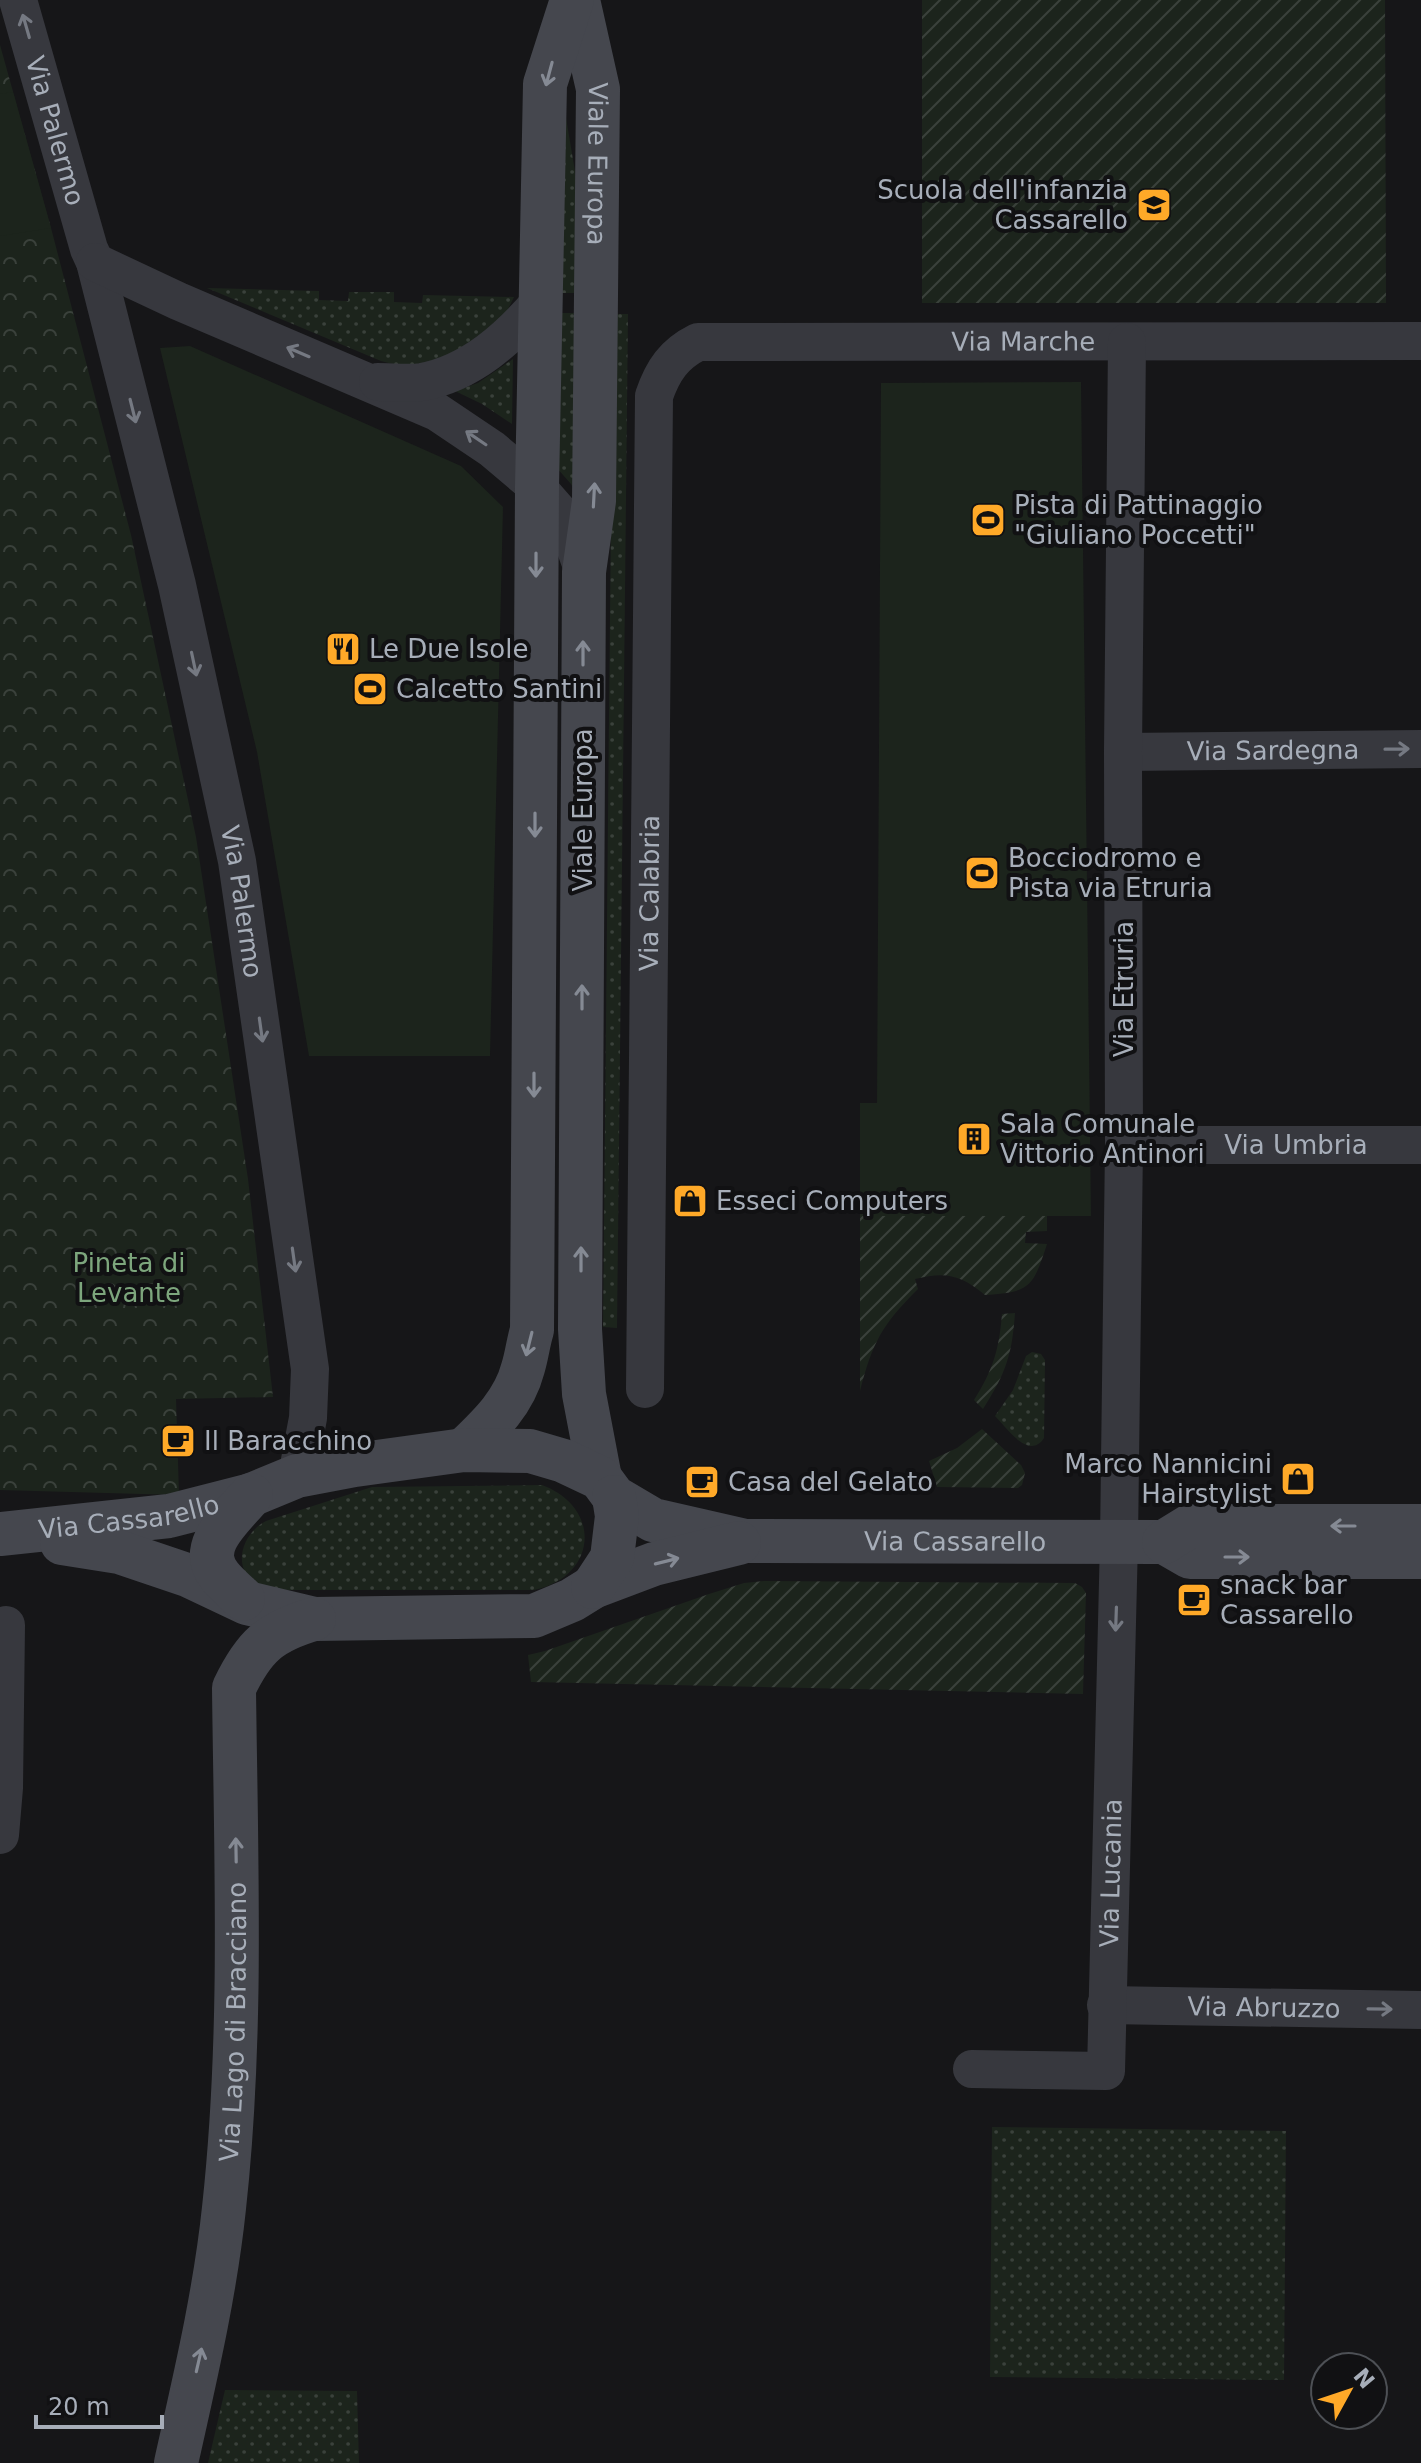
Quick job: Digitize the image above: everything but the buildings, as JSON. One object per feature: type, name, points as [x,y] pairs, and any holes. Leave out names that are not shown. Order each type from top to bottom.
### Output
[{"type":"main road","name":"Viale Europa","points":[[464,1450],[513,1396],[532,1330],[537,487],[545,84],[572,0]]},
{"type":"main road","name":"Viale Europa","points":[[578,0],[598,89],[594,501],[584,572],[580,1329],[584,1394],[607,1488]]},
{"type":"main road","name":"Via Cassarello","points":[[4,1534],[169,1516],[251,1495],[297,1476],[355,1465],[464,1450],[530,1451],[564,1461],[653,1520],[745,1541],[1164,1542],[1190,1557],[1421,1557]]},
{"type":"main road","points":[[593,1587],[612,1558],[617,1516],[607,1488]]},
{"type":"main road","name":"Via Cassarello","points":[[247,1603],[218,1574],[211,1556],[213,1540],[251,1495]]},
{"type":"main road","name":"Via Cassarello","points":[[1164,1542],[1190,1526],[1421,1526]]},
{"type":"main road","name":"Via Cassarello","points":[[4,1534],[119,1552],[190,1576],[247,1603],[314,1619],[534,1616],[572,1600],[593,1587],[654,1564],[745,1541]]},
{"type":"main road","name":"Via Lago di Bracciano","points":[[176,2463],[209,2316],[224,2207],[233,2102],[238,1939],[234,1688],[246,1663],[264,1642],[288,1627],[314,1619]]},
{"type":"street","name":"Via Palermo","points":[[18,0],[95,262],[177,585],[237,861],[310,1369],[308,1418],[297,1476]]},
{"type":"street","points":[[95,262],[437,412],[492,449],[537,487],[558,511],[570,533],[584,572]]},
{"type":"street","points":[[113,336],[147,314],[178,301]]},
{"type":"street","points":[[370,382],[422,382],[460,370],[514,332],[540,302]]},
{"type":"street","name":"Via Marche","points":[[654,396],[662,374],[674,357],[698,342],[1421,341]]},
{"type":"street","name":"Via Etruria","points":[[1119,1541],[1127,342]]},
{"type":"street","name":"Via Calabria","points":[[645,1389],[654,396]]},
{"type":"street","name":"Via Sardegna","points":[[1123,752],[1421,749]]},
{"type":"street","name":"Via Umbria","points":[[1124,1145],[1421,1145]]},
{"type":"street","name":"Via Lucania","points":[[972,2069],[1106,2071],[1119,1541]]},
{"type":"street","points":[[0,1835],[4,1788],[6,1625]]},
{"type":"street","name":"Via Abruzzo","points":[[1106,2005],[1421,2010]]},
{"type":"green space","name":"Scuola dell'infanzia Cassarello","points":[[922,0],[1385,0],[1386,303],[922,303]]},
{"type":"green space","name":"Pineta di Levante","points":[[0,45],[131,535],[196,837],[248,1179],[273,1397],[176,1399],[179,1495],[0,1490]]},
{"type":"green space","points":[[13,92],[51,228],[0,236],[0,94]]},
{"type":"green space","points":[[566,118],[583,219],[582,293],[552,293]]},
{"type":"green space","points":[[207,288],[319,291],[319,300],[348,301],[349,292],[394,292],[394,302],[422,303],[423,295],[514,297],[505,315],[455,356],[404,367],[381,361]]},
{"type":"green space","points":[[551,313],[581,313],[579,499],[571,484],[549,459]]},
{"type":"green space","points":[[613,314],[628,314],[617,1328],[603,1327]]},
{"type":"green space","name":"Calcetto Santini","points":[[190,346],[461,466],[503,507],[490,1056],[309,1056],[257,752],[160,348]]},
{"type":"green space","points":[[513,359],[512,424],[455,391],[478,383]]},
{"type":"green space","name":"Bocciodromo e Pista via Etruria","points":[[1081,382],[1091,1216],[860,1216],[860,1103],[877,1103],[881,383]]},
{"type":"green space","points":[[860,1216],[1047,1216],[1047,1231],[1026,1232],[1025,1243],[1047,1244],[1033,1278],[1021,1289],[1012,1292],[985,1295],[953,1276],[915,1279],[918,1289],[880,1335],[860,1391]]},
{"type":"green space","points":[[1015,1313],[1006,1363],[983,1409],[974,1400],[994,1359],[1002,1314]]},
{"type":"green space","points":[[1032,1352],[1041,1354],[1045,1360],[1044,1438],[1032,1446],[1018,1440],[995,1416],[1013,1390],[1026,1356]]},
{"type":"green space","points":[[982,1429],[1021,1465],[1025,1473],[1022,1485],[1018,1488],[937,1487],[929,1461],[957,1448]]},
{"type":"green space","points":[[542,1485],[562,1496],[575,1509],[583,1525],[584,1541],[580,1557],[570,1571],[555,1583],[534,1590],[270,1589],[251,1581],[242,1564],[242,1554],[250,1535],[266,1521],[372,1487]]},
{"type":"green space","points":[[744,1583],[1075,1583],[1086,1593],[1083,1694],[531,1682],[528,1655]]},
{"type":"green space","points":[[992,2127],[1286,2131],[1284,2380],[990,2377]]},
{"type":"green space","points":[[225,2390],[357,2391],[359,2463],[208,2463]]},
{"type":"place","name":"Scuola dell'infanzia Cassarello","points":[[1154,205]]},
{"type":"place","name":"Pista di Pattinaggio \"Giuliano Poccetti\"","points":[[988,520]]},
{"type":"place","name":"Le Due Isole","points":[[343,649]]},
{"type":"place","name":"Calcetto Santini","points":[[370,689]]},
{"type":"place","name":"Bocciodromo e Pista via Etruria","points":[[982,873]]},
{"type":"place","name":"Sala Comunale Vittorio Antinori","points":[[974,1139]]},
{"type":"place","name":"Esseci Computers","points":[[690,1201]]},
{"type":"place","name":"Il Baracchino","points":[[178,1441]]},
{"type":"place","name":"Marco Nannicini Hairstylist","points":[[1298,1479]]},
{"type":"place","name":"Casa del Gelato","points":[[702,1482]]},
{"type":"place","name":"snack bar Cassarello","points":[[1194,1600]]}]
